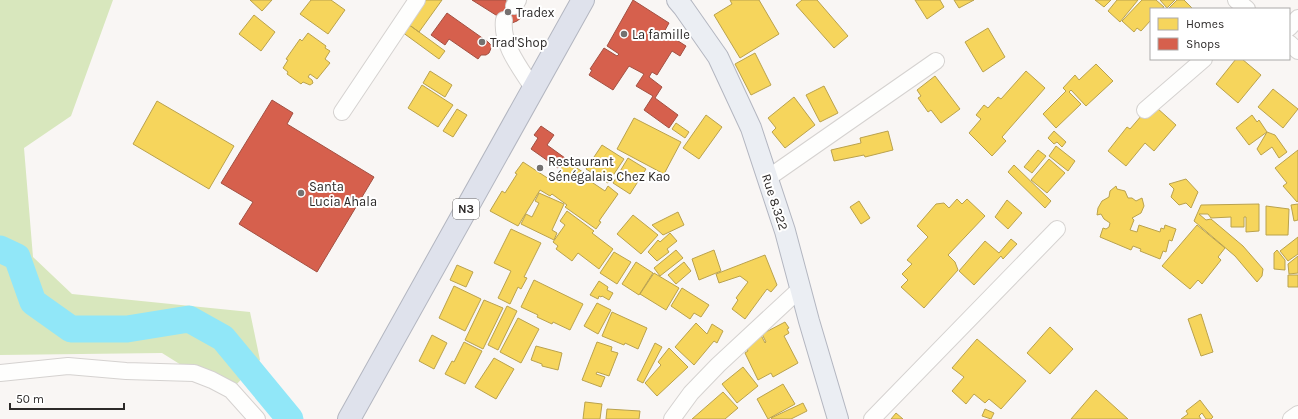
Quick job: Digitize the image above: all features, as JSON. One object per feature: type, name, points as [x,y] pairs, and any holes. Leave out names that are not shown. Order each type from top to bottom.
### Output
[{"type":"highway","name":"N3","points":[[349,419],[583,0]]},
{"type":"main road","name":"Rue 8.322","points":[[677,0],[718,57],[750,128],[785,231],[838,419]]},
{"type":"street","points":[[342,112],[417,0]]},
{"type":"street","points":[[1236,0],[1246,8]]},
{"type":"street","points":[[1290,27],[1298,18]]},
{"type":"street","points":[[504,20],[503,28],[513,56],[533,88]]},
{"type":"street","points":[[1290,44],[1298,51]]},
{"type":"street","points":[[1145,110],[1203,60]]},
{"type":"street","points":[[768,178],[936,61]]},
{"type":"street","points":[[872,419],[1057,229]]},
{"type":"street","points":[[672,419],[691,393],[801,288]]},
{"type":"street","points":[[0,373],[68,366],[126,371],[194,373],[231,390],[257,419]]},
{"type":"street","points":[[1291,419],[1298,414]]},
{"type":"green space","points":[[0,0],[113,0],[71,116],[24,148],[33,257],[72,294],[250,312],[260,360],[231,390],[194,373],[162,353],[0,355]]},
{"type":"building: Homes","points":[[250,0],[272,0],[262,11]]},
{"type":"building: Homes","points":[[311,0],[331,0],[345,10],[328,34],[300,14]]},
{"type":"building: Homes","points":[[414,0],[442,0],[419,32],[401,19]]},
{"type":"building: Homes","points":[[730,0],[759,0],[779,34],[740,58],[714,15],[732,4]]},
{"type":"building: Homes","points":[[802,0],[817,0],[848,36],[834,48],[796,5]]},
{"type":"building: Homes","points":[[915,0],[940,0],[944,7],[927,19]]},
{"type":"building: Homes","points":[[954,0],[974,0],[959,8]]},
{"type":"building: Homes","points":[[1095,0],[1111,0],[1104,7]]},
{"type":"building: Homes","points":[[1117,0],[1138,0],[1120,22],[1108,11]]},
{"type":"building: Homes","points":[[1142,0],[1156,0],[1164,7],[1150,8],[1150,21],[1141,31],[1137,28],[1134,32],[1122,21]]},
{"type":"building: Homes","points":[[1160,0],[1175,0],[1167,8]]},
{"type":"building: Homes","points":[[1177,0],[1184,0],[1192,8],[1169,8]]},
{"type":"building: Homes","points":[[254,15],[275,32],[261,51],[239,34]]},
{"type":"building: Homes","points":[[408,24],[445,51],[439,59],[402,32]]},
{"type":"building: Homes","points":[[988,28],[1005,57],[983,72],[965,42]]},
{"type":"building: Homes","points":[[308,33],[326,46],[325,48],[330,51],[325,59],[330,63],[317,79],[310,74],[308,77],[313,83],[310,85],[303,82],[301,84],[287,74],[288,72],[283,68],[288,60],[286,59],[300,39],[302,41]]},
{"type":"building: Homes","points":[[755,53],[771,85],[751,95],[735,64]]},
{"type":"building: Homes","points":[[1235,60],[1243,60],[1261,75],[1238,103],[1216,84]]},
{"type":"building: Homes","points":[[1096,64],[1113,81],[1086,106],[1071,90],[1069,92],[1081,104],[1056,128],[1043,114],[1066,91],[1063,88],[1075,75],[1079,80]]},
{"type":"building: Homes","points":[[430,71],[452,85],[445,97],[423,83]]},
{"type":"building: Homes","points":[[1026,71],[1045,88],[1002,137],[1006,141],[992,156],[969,133],[981,119],[976,115],[984,105],[988,108],[998,97],[1001,99]]},
{"type":"building: Homes","points":[[935,76],[960,109],[941,123],[931,110],[928,112],[918,98],[921,96],[917,90]]},
{"type":"building: Homes","points":[[422,85],[453,105],[438,127],[408,108]]},
{"type":"building: Homes","points":[[824,86],[838,113],[820,122],[806,95]]},
{"type":"building: Homes","points":[[1273,89],[1298,109],[1283,128],[1258,107]]},
{"type":"building: Homes","points":[[794,97],[815,125],[785,148],[772,132],[776,128],[768,118]]},
{"type":"building: Homes","points":[[157,101],[234,146],[209,189],[133,144]]},
{"type":"building: Homes","points":[[1148,108],[1157,108],[1176,125],[1154,151],[1145,143],[1126,166],[1108,151],[1127,127],[1130,129]]},
{"type":"building: Homes","points":[[457,109],[467,115],[453,137],[443,131]]},
{"type":"building: Homes","points":[[706,115],[722,127],[699,159],[683,148]]},
{"type":"building: Homes","points":[[1252,115],[1257,122],[1259,120],[1267,132],[1249,145],[1236,128]]},
{"type":"building: Homes","points":[[634,118],[681,142],[664,174],[617,149]]},
{"type":"building: Homes","points":[[676,123],[689,132],[685,138],[672,129]]},
{"type":"building: Homes","points":[[888,131],[893,150],[865,157],[864,155],[834,161],[831,150],[861,143],[860,138]]},
{"type":"building: Homes","points":[[1054,131],[1066,142],[1062,147],[1057,142],[1054,144],[1048,138]]},
{"type":"building: Homes","points":[[1267,132],[1275,135],[1287,152],[1279,158],[1272,147],[1261,155],[1257,149]]},
{"type":"building: Homes","points":[[602,145],[624,159],[608,183],[586,169]]},
{"type":"building: Homes","points":[[1056,146],[1075,161],[1068,171],[1049,156]]},
{"type":"building: Homes","points":[[1038,150],[1046,156],[1032,173],[1024,167]]},
{"type":"building: Homes","points":[[1298,150],[1297,202],[1283,186],[1287,183],[1275,168]]},
{"type":"building: Homes","points":[[628,158],[646,169],[630,194],[613,183]]},
{"type":"building: Homes","points":[[1049,159],[1065,173],[1047,193],[1031,180]]},
{"type":"building: Homes","points":[[566,161],[586,174],[584,177],[605,191],[608,186],[618,194],[599,221],[601,222],[596,229],[565,207],[567,205],[552,194],[550,196],[540,190],[518,226],[490,211],[502,191],[505,193],[517,174],[515,173],[523,162],[552,181]]},
{"type":"building: Homes","points":[[1014,165],[1051,201],[1045,208],[1008,172]]},
{"type":"building: Homes","points":[[1186,179],[1198,192],[1191,208],[1186,203],[1179,205],[1171,197],[1174,189],[1169,184]]},
{"type":"building: Homes","points":[[1116,186],[1117,189],[1125,191],[1128,198],[1132,198],[1136,201],[1142,198],[1144,206],[1141,213],[1132,218],[1134,220],[1130,230],[1137,232],[1139,225],[1160,232],[1161,228],[1164,229],[1165,225],[1176,229],[1172,241],[1169,240],[1166,252],[1163,251],[1160,259],[1140,251],[1141,249],[1133,246],[1131,250],[1100,237],[1103,228],[1106,229],[1109,227],[1110,223],[1104,219],[1101,214],[1097,215],[1098,208],[1102,201],[1109,197],[1110,191]]},
{"type":"building: Homes","points":[[539,193],[564,204],[552,230],[557,233],[554,240],[521,224],[526,214],[532,217],[539,203],[535,201]]},
{"type":"building: Homes","points":[[957,199],[962,204],[967,199],[985,216],[948,255],[955,262],[958,270],[924,308],[901,287],[908,280],[902,274],[912,264],[907,260],[928,237],[917,226],[936,204],[944,203],[949,208]]},
{"type":"building: Homes","points":[[1007,200],[1022,213],[1008,229],[995,217]]},
{"type":"building: Homes","points":[[859,201],[870,218],[861,224],[850,207]]},
{"type":"building: Homes","points":[[1259,204],[1259,231],[1246,232],[1246,217],[1244,217],[1244,227],[1231,227],[1231,217],[1211,218],[1208,214],[1199,214],[1206,220],[1211,219],[1243,246],[1263,269],[1262,276],[1257,282],[1235,256],[1194,221],[1201,205]]},
{"type":"building: Homes","points":[[1298,204],[1298,220],[1294,221],[1291,205]]},
{"type":"building: Homes","points":[[1266,206],[1289,209],[1288,235],[1266,235]]},
{"type":"building: Homes","points":[[567,211],[594,231],[592,233],[613,249],[599,269],[578,253],[572,261],[556,249],[558,246],[553,242],[565,225],[560,221]]},
{"type":"building: Homes","points":[[678,212],[684,225],[663,235],[652,225]]},
{"type":"building: Homes","points":[[633,215],[658,235],[641,254],[617,234]]},
{"type":"building: Homes","points":[[1197,225],[1225,248],[1218,257],[1221,260],[1202,284],[1198,280],[1190,289],[1162,266]]},
{"type":"building: Homes","points":[[511,229],[541,243],[524,277],[527,278],[521,289],[518,287],[510,304],[498,298],[511,271],[494,263]]},
{"type":"building: Homes","points":[[670,233],[677,241],[667,249],[669,252],[657,261],[648,252],[658,240],[660,242]]},
{"type":"building: Homes","points":[[1298,237],[1298,254],[1288,261],[1280,251]]},
{"type":"building: Homes","points":[[1011,239],[1017,244],[1003,259],[1001,256],[974,285],[959,271],[985,241],[999,253]]},
{"type":"building: Homes","points":[[676,250],[683,258],[660,276],[654,268]]},
{"type":"building: Homes","points":[[714,250],[721,271],[699,280],[692,259]]},
{"type":"building: Homes","points":[[1277,250],[1285,260],[1285,270],[1274,269],[1274,253]]},
{"type":"building: Homes","points":[[614,252],[631,262],[617,284],[600,273]]},
{"type":"building: Homes","points":[[765,255],[777,285],[771,292],[767,289],[745,319],[732,309],[738,300],[736,298],[748,282],[740,276],[719,283],[716,274]]},
{"type":"building: Homes","points":[[1298,256],[1298,273],[1289,274],[1288,264]]},
{"type":"building: Homes","points":[[636,262],[653,273],[639,295],[622,284]]},
{"type":"building: Homes","points":[[684,262],[691,271],[676,284],[668,275]]},
{"type":"building: Homes","points":[[457,265],[473,272],[466,287],[450,280]]},
{"type":"building: Homes","points":[[654,273],[679,288],[666,310],[640,294]]},
{"type":"building: Homes","points":[[1288,275],[1298,275],[1298,287],[1288,287]]},
{"type":"building: Homes","points":[[534,280],[583,304],[570,330],[553,322],[552,324],[537,317],[538,315],[521,307]]},
{"type":"building: Homes","points":[[599,281],[608,287],[607,290],[613,293],[609,300],[602,296],[599,296],[598,299],[590,295]]},
{"type":"building: Homes","points":[[454,286],[481,299],[465,331],[439,318]]},
{"type":"building: Homes","points":[[682,288],[709,305],[701,317],[694,313],[690,319],[671,306]]},
{"type":"building: Homes","points":[[484,300],[503,308],[483,349],[465,340]]},
{"type":"building: Homes","points":[[597,303],[611,310],[598,334],[584,326]]},
{"type":"building: Homes","points":[[507,306],[517,311],[498,350],[488,345]]},
{"type":"building: Homes","points":[[612,312],[647,328],[638,349],[625,343],[624,345],[602,336]]},
{"type":"building: Homes","points":[[1201,314],[1213,352],[1201,356],[1188,319]]},
{"type":"building: Homes","points":[[518,318],[539,329],[521,363],[500,352]]},
{"type":"building: Homes","points":[[785,322],[789,328],[787,329],[789,333],[784,336],[798,363],[773,377],[771,373],[758,380],[745,353],[748,351],[743,341],[761,335],[765,343],[766,342],[762,334]]},
{"type":"building: Homes","points":[[696,323],[707,334],[712,324],[723,331],[717,343],[714,341],[694,365],[675,347]]},
{"type":"building: Homes","points":[[1050,327],[1073,349],[1050,374],[1027,353]]},
{"type":"building: Homes","points":[[432,335],[447,343],[434,369],[419,361]]},
{"type":"building: Homes","points":[[977,339],[1026,381],[1001,409],[989,399],[985,403],[974,394],[966,404],[952,391],[964,377],[952,368]]},
{"type":"building: Homes","points":[[464,342],[482,351],[465,384],[445,374],[452,361],[454,362]]},
{"type":"building: Homes","points":[[597,342],[612,347],[611,351],[618,353],[609,376],[597,372],[596,374],[605,377],[601,387],[582,380]]},
{"type":"building: Homes","points":[[655,343],[662,347],[643,383],[637,380]]},
{"type":"building: Homes","points":[[536,346],[562,353],[558,370],[542,366],[542,364],[531,360]]},
{"type":"building: Homes","points":[[669,348],[688,367],[657,396],[645,383],[661,365],[658,362]]},
{"type":"building: Homes","points":[[494,358],[514,369],[496,399],[475,387]]},
{"type":"building: Homes","points":[[743,367],[758,386],[737,403],[722,384]]},
{"type":"building: Homes","points":[[783,384],[795,404],[768,419],[757,399]]},
{"type":"building: Homes","points":[[1096,390],[1128,419],[1071,419]]},
{"type":"building: Homes","points":[[723,392],[738,408],[725,419],[692,419]]},
{"type":"building: Homes","points":[[1200,400],[1213,417],[1211,419],[1206,419],[1202,413],[1199,416],[1201,419],[1181,419],[1188,414],[1186,411]]},
{"type":"building: Homes","points":[[585,402],[602,404],[600,419],[583,419]]},
{"type":"building: Homes","points":[[803,403],[807,411],[791,419],[771,418]]},
{"type":"building: Homes","points":[[607,409],[640,411],[639,419],[606,419]]},
{"type":"building: Homes","points":[[985,409],[994,413],[991,419],[982,416]]},
{"type":"building: Homes","points":[[896,413],[903,419],[891,419]]},
{"type":"building: Shops","points":[[472,0],[505,0],[526,14],[517,21],[512,23],[507,22]]},
{"type":"building: Shops","points":[[633,0],[669,23],[664,32],[686,46],[680,56],[672,51],[657,75],[652,72],[649,77],[662,87],[655,98],[678,115],[669,128],[644,110],[653,96],[636,86],[644,74],[629,66],[613,90],[589,75],[592,70],[590,69],[604,48],[617,56],[619,54],[607,46]]},
{"type":"building: Shops","points":[[447,13],[488,42],[492,46],[489,53],[486,55],[481,55],[478,59],[449,39],[445,45],[431,35]]},
{"type":"building: Shops","name":"Santa Lucia Ahala","points":[[272,100],[293,113],[287,124],[374,177],[317,272],[239,224],[253,202],[221,183]]},
{"type":"building: Shops","points":[[541,126],[554,135],[547,145],[565,158],[558,168],[531,149],[538,138],[534,135]]},
{"type":"waterway","points":[[0,249],[17,257],[33,302],[71,329],[127,329],[189,319],[223,338],[290,419]]},
{"type":"place","name":"Tradex","points":[[508,12]]},
{"type":"place","name":"La famille","points":[[624,34]]},
{"type":"place","name":"Trad'Shop","points":[[482,42]]},
{"type":"place","name":"Restaurant Sénégalais Chez Kao","points":[[540,168]]},
{"type":"place","name":"Santa Lucia Ahala","points":[[301,193]]}]
